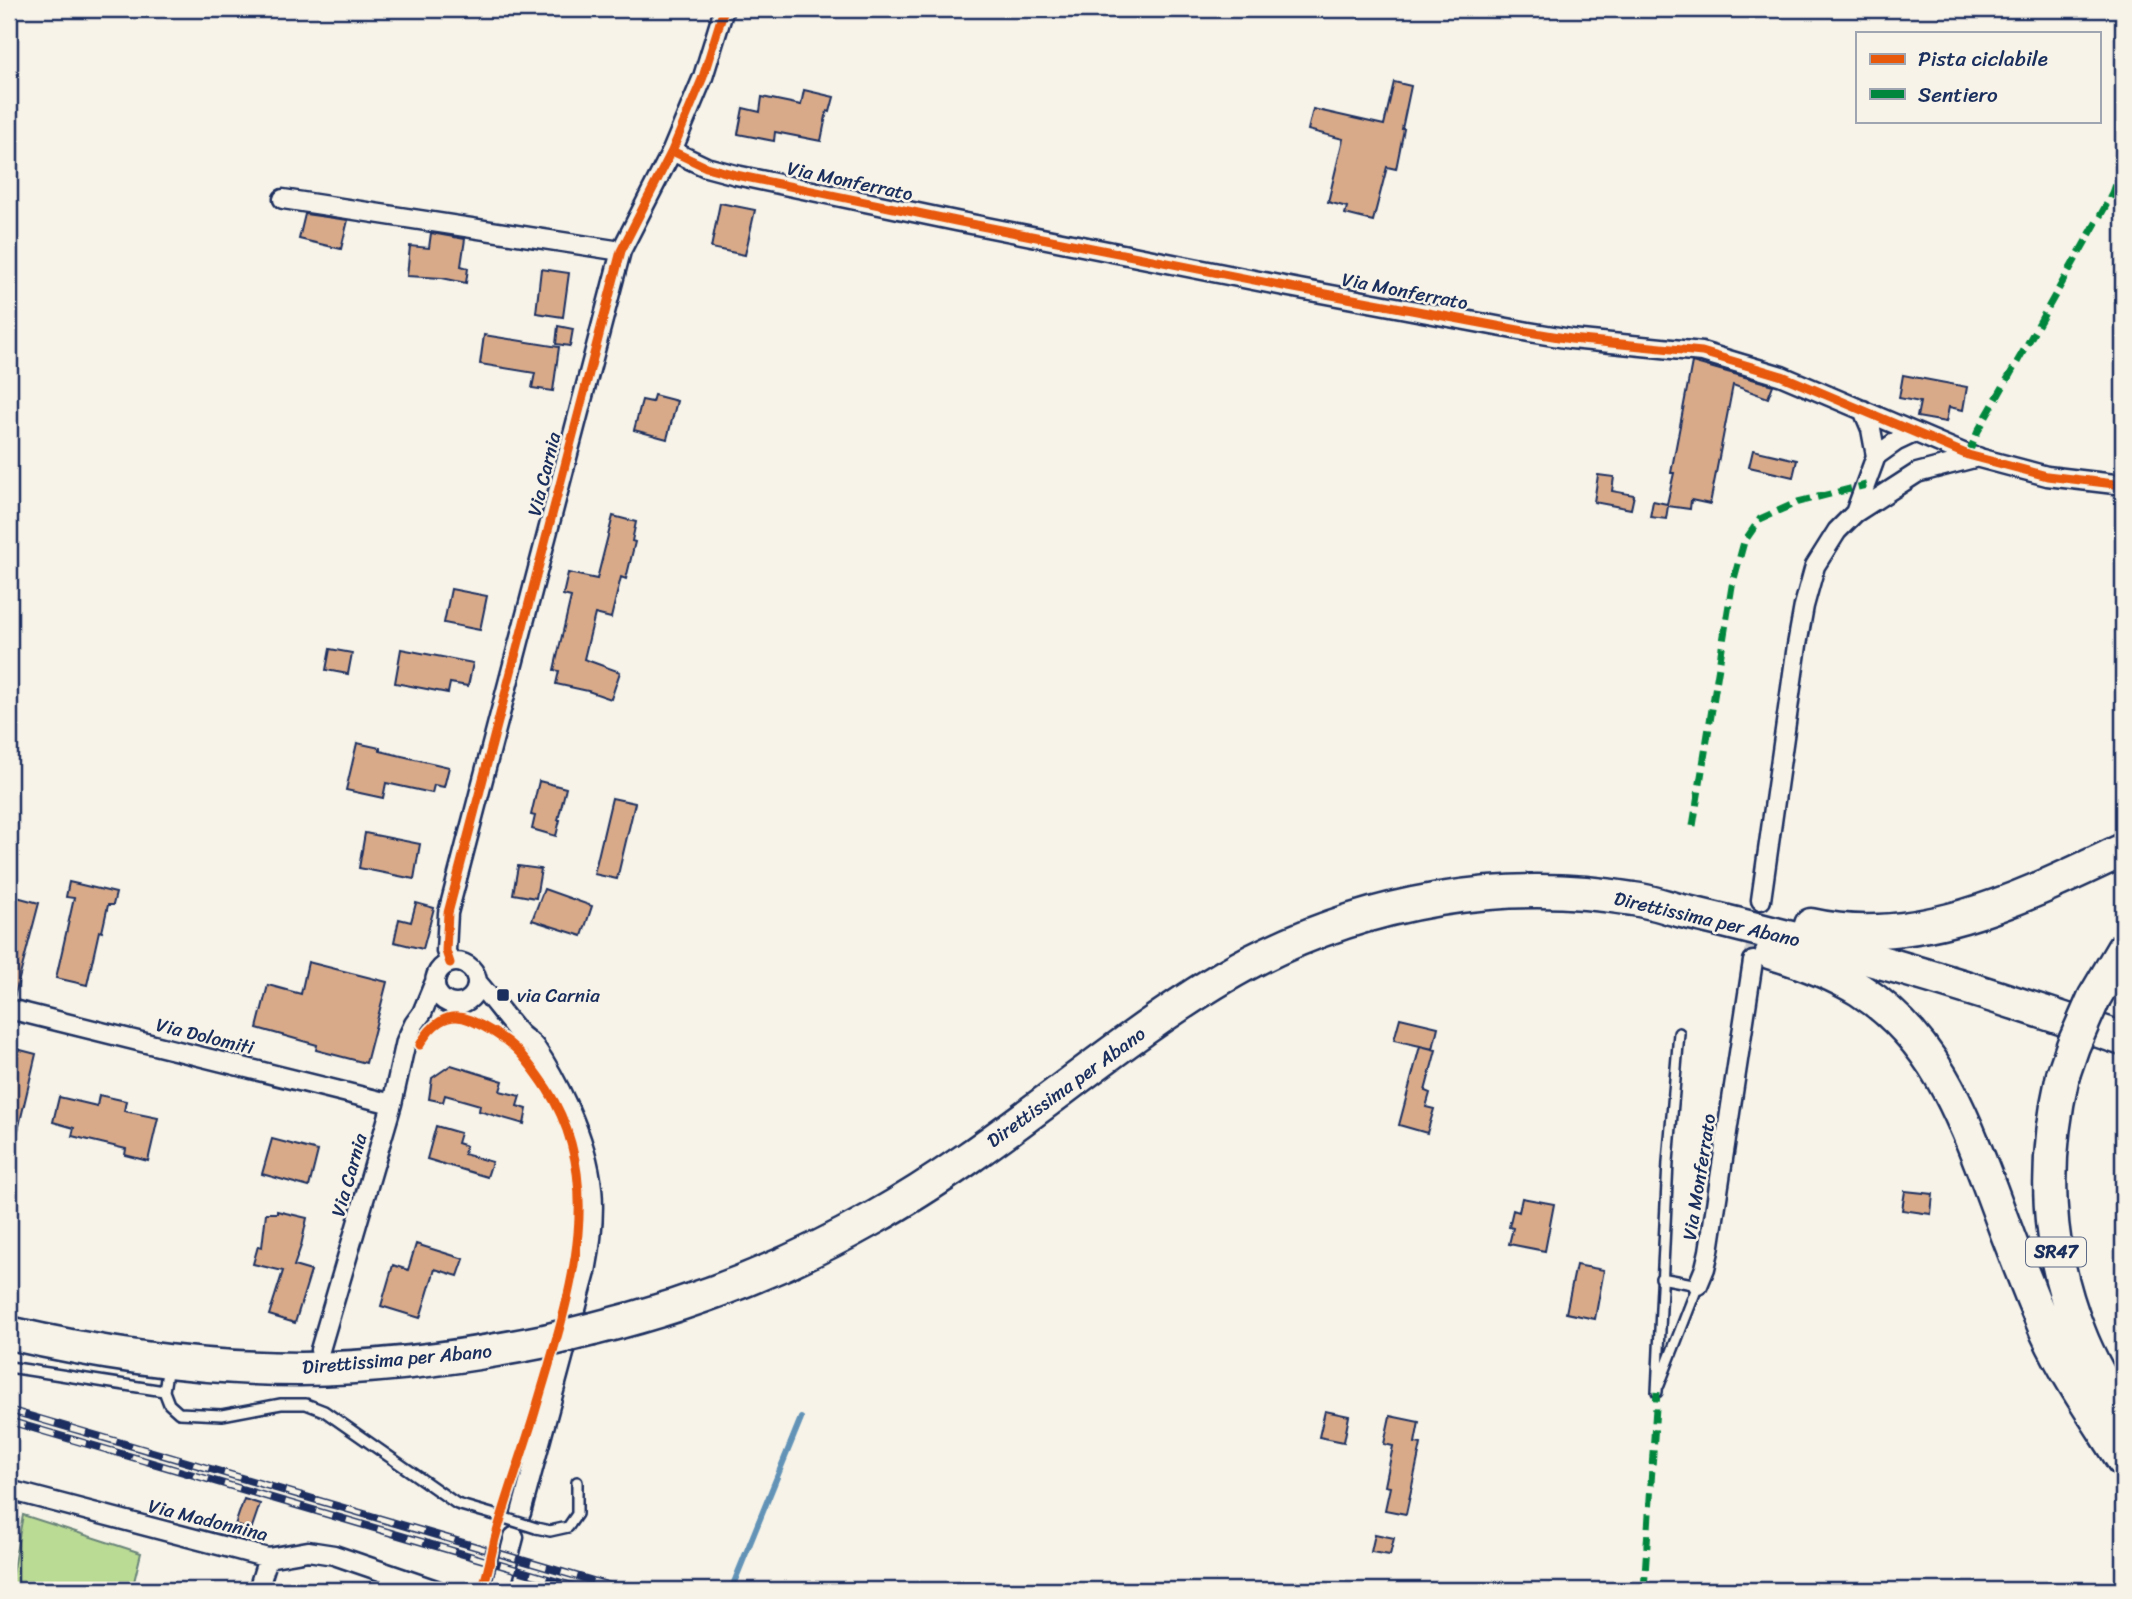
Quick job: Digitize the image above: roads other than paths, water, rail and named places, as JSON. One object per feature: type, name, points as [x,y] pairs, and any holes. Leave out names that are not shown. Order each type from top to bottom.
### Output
[{"type":"highway","points":[[1634,899],[1714,905],[1823,928],[1877,931],[1914,927],[1993,908],[2123,850]]},
{"type":"highway","name":"Direttissima per Abano","points":[[9,1333],[167,1376],[360,1366],[436,1359],[545,1341],[653,1313],[762,1275],[874,1218],[1005,1133],[1179,1006],[1251,962],[1339,924],[1431,900],[1508,891],[1542,891],[1634,899],[1830,947],[2014,1001],[2123,1039]]},
{"type":"highway","points":[[1634,899],[1715,935],[1806,963],[1839,978],[1879,1004],[1907,1030],[1931,1059],[1951,1092],[1971,1135],[2048,1334],[2071,1378],[2123,1460]]},
{"type":"highway","name":"SR47","points":[[2123,949],[2080,1028],[2063,1075],[2050,1147],[2050,1208],[2054,1244],[2065,1288],[2078,1332],[2123,1416]]},
{"type":"street","name":"Via Carnia","points":[[458,964],[446,951],[448,914],[621,251],[672,151],[702,77],[724,9]]},
{"type":"street","name":"Via Monferrato","points":[[672,151],[706,167],[736,175],[1276,285],[1571,339],[1702,352],[1782,376],[1921,436],[1978,457],[2047,476],[2123,485]]},
{"type":"street","points":[[284,199],[621,251]]},
{"type":"street","points":[[1855,513],[1876,456],[1871,429],[1863,410]]},
{"type":"street","points":[[1761,900],[1797,645],[1815,566],[1837,531],[1855,513],[1917,473],[1926,462],[1928,446],[1921,436],[1897,441],[1876,456]]},
{"type":"street","points":[[1917,473],[1978,457]]},
{"type":"street","name":"Via Monferrato","points":[[1698,1285],[1706,1268],[1709,1251],[1753,961]]},
{"type":"street","points":[[496,1004],[467,1002],[453,1005],[446,1002],[436,991],[434,984],[439,970],[458,964],[472,969],[478,983],[496,1004],[521,1035],[533,1045],[555,1077],[586,1152],[594,1207],[586,1272],[521,1513]]},
{"type":"street","points":[[467,1002],[477,990],[478,983]]},
{"type":"street","name":"Via Carnia","points":[[320,1350],[392,1104],[406,1041],[434,984]]},
{"type":"street","points":[[422,1013],[446,1002]]},
{"type":"street","name":"Via Dolomiti","points":[[9,1009],[392,1104]]},
{"type":"street","name":"Via Madonnina","points":[[9,1490],[268,1558],[307,1551],[334,1555],[436,1590]]},
{"type":"street","points":[[500,1590],[514,1537]]},
{"type":"street","points":[[258,1590],[268,1558]]},
{"type":"lane","name":"Via Monferrato","points":[[1679,1033],[1668,1162],[1657,1392],[1698,1285]]},
{"type":"lane","points":[[1661,1278],[1698,1285]]},
{"type":"lane","points":[[9,1367],[167,1376],[169,1405],[179,1413],[222,1415],[281,1404],[306,1404],[324,1411],[457,1504],[550,1531],[568,1527],[577,1514],[577,1482]]},
{"type":"waterway","points":[[731,1590],[801,1418]]},
{"type":"tunnel","points":[[1753,961],[1761,900]]},
{"type":"railway","points":[[9,1410],[624,1590]]},
{"type":"railway","points":[[9,1421],[586,1590]]},
{"type":"place","name":"via Carnia","points":[[503,995]]}]
